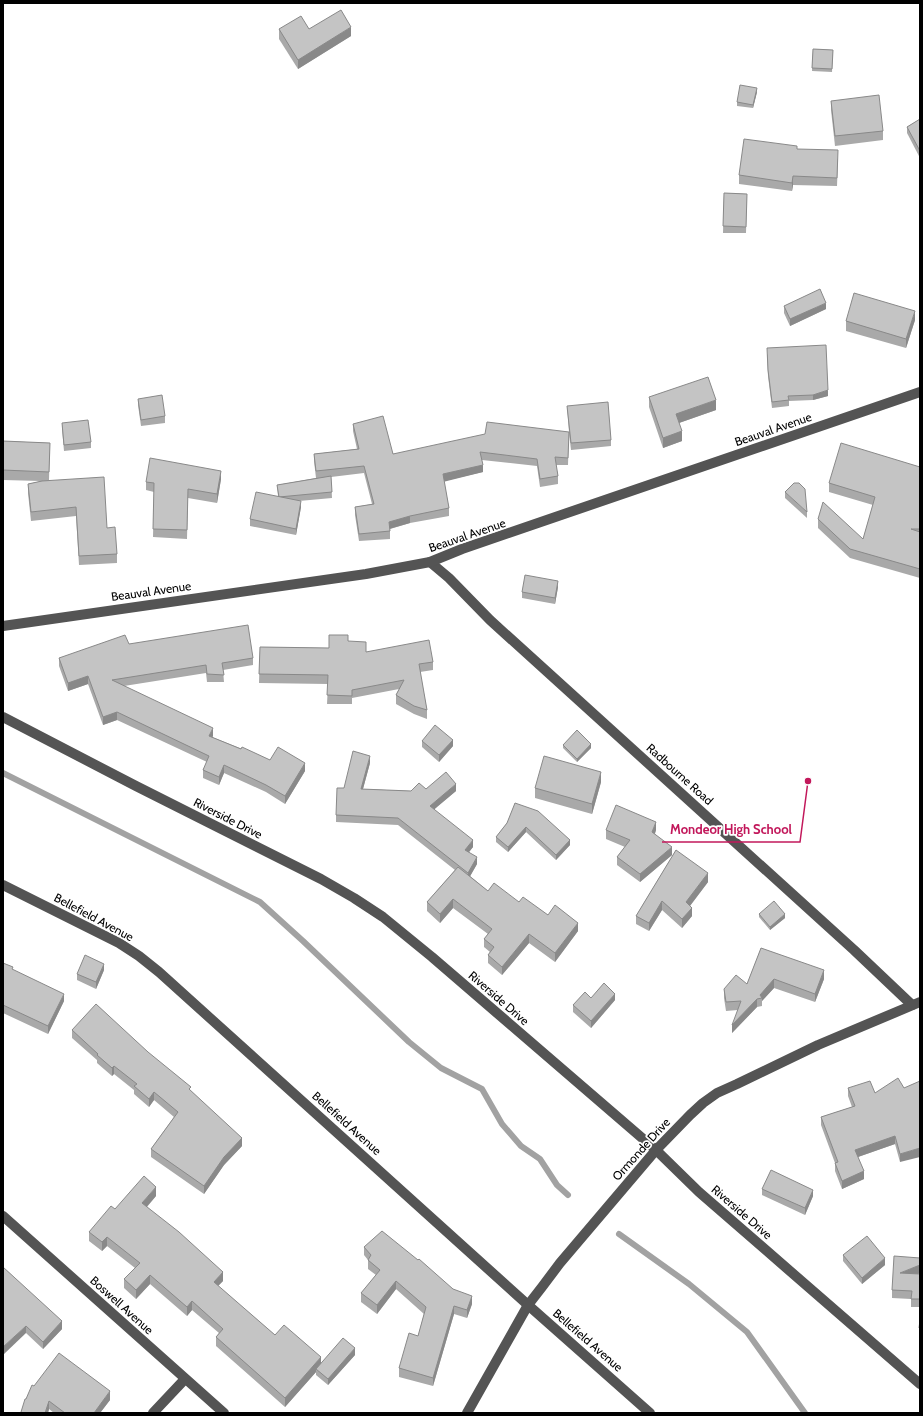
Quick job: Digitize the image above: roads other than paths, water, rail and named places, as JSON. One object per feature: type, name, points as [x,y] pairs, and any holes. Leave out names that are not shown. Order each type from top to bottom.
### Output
[{"type":"street","name":"Beauval Avenue","points":[[3,626],[366,574],[430,562],[462,549],[920,392]]},
{"type":"street","name":"Radbourne Road","points":[[430,562],[490,620],[888,981],[916,1004]]},
{"type":"street","name":"Riverside Drive","points":[[3,717],[129,783],[321,879],[354,898],[377,914],[417,944],[656,1150],[699,1192],[920,1384]]},
{"type":"street","name":"Bellefield Avenue","points":[[3,885],[119,943],[149,964],[650,1413]]},
{"type":"street","name":"Ormonde Drive","points":[[467,1413],[528,1305],[560,1264],[656,1150],[703,1103],[717,1094],[818,1045],[916,1004]]},
{"type":"street","name":"Boswell Avenue","points":[[3,1216],[224,1413]]},
{"type":"street","points":[[153,1413],[185,1379]]},
{"type":"waterway","points":[[3,773],[260,902],[409,1042],[441,1068],[482,1089],[502,1124],[521,1146],[540,1159],[557,1185],[568,1195]]},
{"type":"waterway","points":[[619,1234],[689,1284],[747,1332],[805,1413]]},
{"type":"place","name":"Mondeor High School","points":[[808,781]]}]
